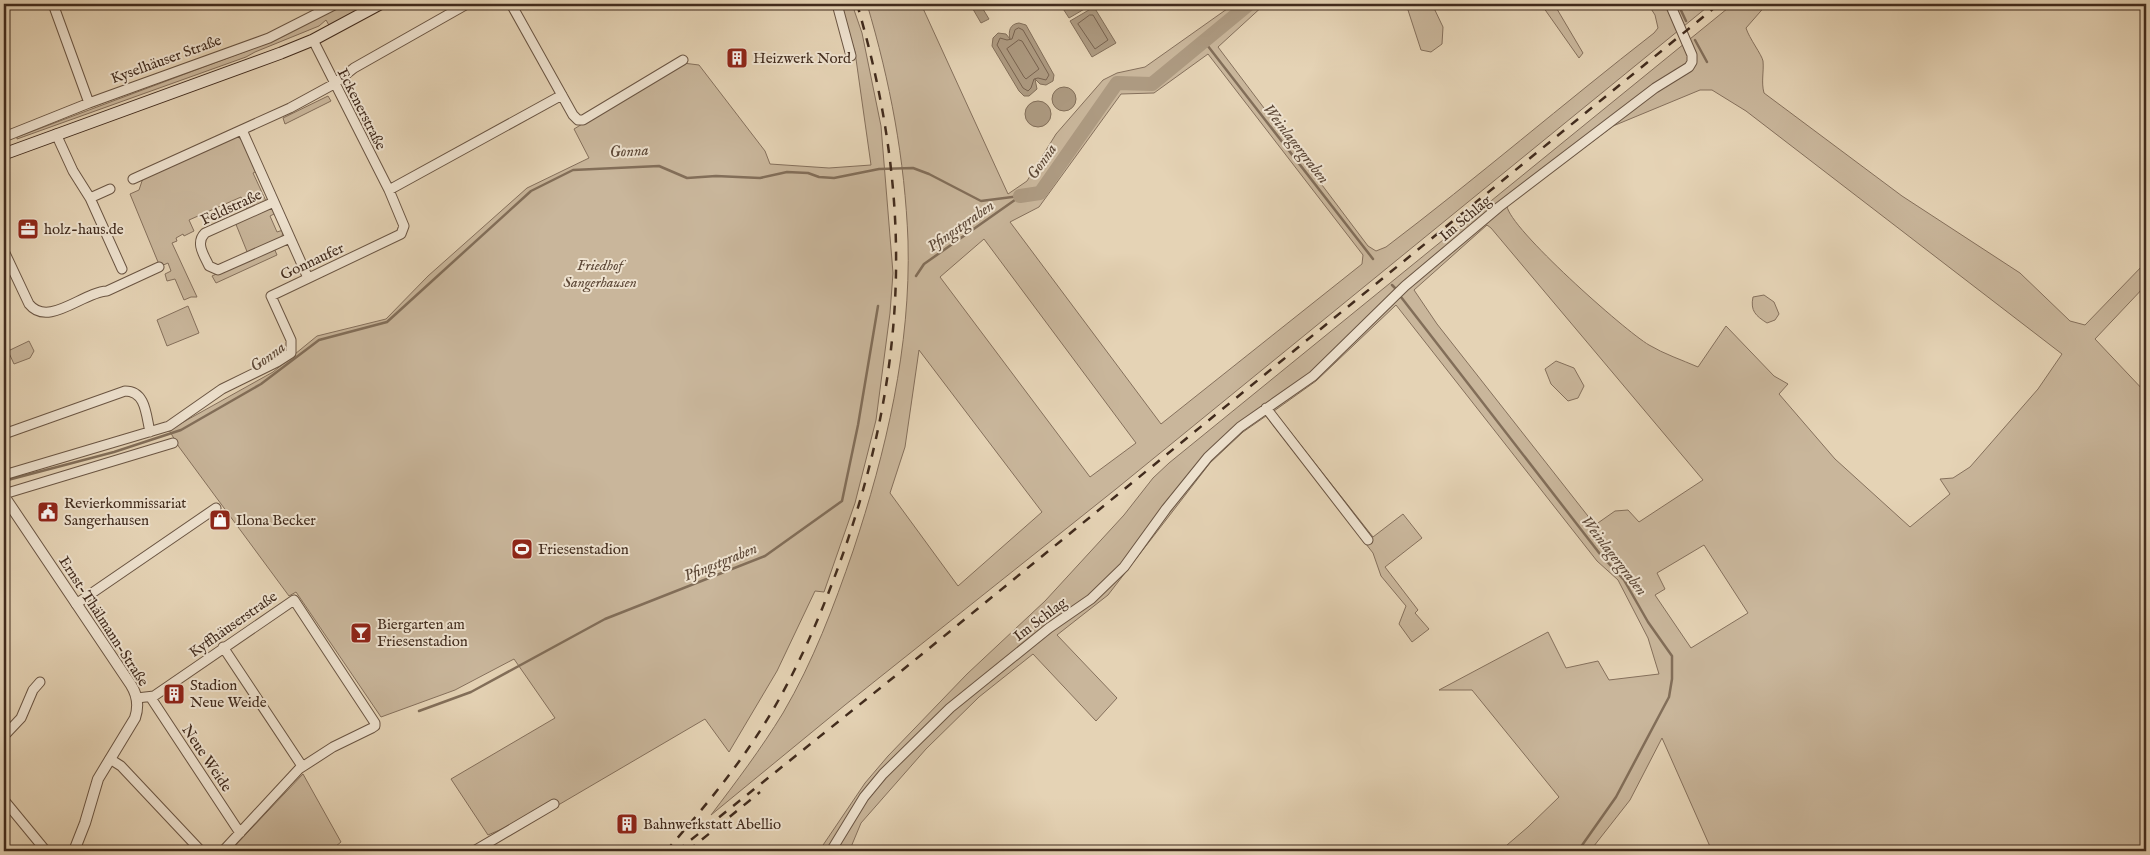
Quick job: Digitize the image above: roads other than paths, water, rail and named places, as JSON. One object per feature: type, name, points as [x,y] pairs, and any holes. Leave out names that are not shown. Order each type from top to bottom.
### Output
[{"type":"main road","points":[[4,154],[312,40],[380,4]]},
{"type":"street","points":[[53,4],[89,104]]},
{"type":"street","name":"Kyselhäuser Straße","points":[[4,137],[269,38],[336,4]]},
{"type":"street","points":[[133,179],[242,130],[334,84],[354,68],[467,4]]},
{"type":"street","points":[[512,4],[573,115],[578,120],[583,120],[683,60]]},
{"type":"street","points":[[837,4],[851,56]]},
{"type":"street","name":"Im Schlag","points":[[831,851],[864,797],[883,774],[950,708],[1049,628],[1090,599],[1124,567],[1166,509],[1208,457],[1240,427],[1313,376],[1404,286],[1499,207],[1655,88],[1685,70],[1692,63],[1692,55],[1670,4]]},
{"type":"street","name":"Eckenerstraße","points":[[312,40],[389,190]]},
{"type":"street","points":[[389,190],[562,95]]},
{"type":"street","name":"Feldstraße","points":[[242,130],[308,278]]},
{"type":"street","points":[[56,134],[73,171],[90,198],[122,269]]},
{"type":"street","points":[[90,198],[110,189]]},
{"type":"street","name":"Gonnaufer","points":[[150,432],[170,426],[222,390],[278,362],[291,353],[291,340],[271,296],[391,240],[400,234],[404,226],[389,190]]},
{"type":"street","name":"Feldstraße","points":[[274,202],[205,233],[201,237],[200,245],[209,266],[218,270],[290,238]]},
{"type":"street","points":[[4,251],[29,304],[35,310],[43,313],[54,312],[98,291],[107,291],[159,267]]},
{"type":"street","points":[[4,434],[125,391],[134,392],[141,397],[150,432],[4,475]]},
{"type":"street","points":[[1266,408],[1368,540]]},
{"type":"street","points":[[4,495],[173,443]]},
{"type":"street","name":"Ernst-Thälmann-Straße","points":[[4,495],[131,684],[137,698],[138,709],[134,722],[98,779],[86,823],[74,851]]},
{"type":"street","points":[[76,604],[216,508]]},
{"type":"street","name":"Kyffhäuserstraße","points":[[151,698],[294,600],[376,725],[302,766]]},
{"type":"street","points":[[223,647],[302,766],[285,781],[223,851]]},
{"type":"street","points":[[4,736],[21,718],[33,690],[40,682]]},
{"type":"street","points":[[137,698],[151,698]]},
{"type":"street","name":"Neue Weide","points":[[151,698],[240,833]]},
{"type":"street","points":[[110,759],[121,766],[201,851]]},
{"type":"street","points":[[4,800],[46,851]]},
{"type":"street","points":[[474,851],[554,804]]},
{"type":"water","points":[[970,4],[980,4],[989,19],[981,23]]},
{"type":"water","points":[[1060,4],[1093,4],[1069,18]]},
{"type":"water","points":[[1094,7],[1116,43],[1092,57],[1070,21]]},
{"type":"water","points":[[1019,23],[1026,25],[1054,75],[1053,81],[1046,85],[1040,84],[1035,79],[1037,89],[1029,96],[1024,96],[1019,91],[992,46],[993,38],[998,33],[1006,34],[1010,39],[1010,28]]},
{"type":"water","points":[[1059,87],[1069,87],[1076,94],[1076,104],[1069,111],[1059,111],[1052,104],[1052,94]]},
{"type":"water","points":[[1038,101],[1047,105],[1051,114],[1047,123],[1038,127],[1029,123],[1025,114],[1029,105]]},
{"type":"waterway","name":"Gonna","points":[[1020,196],[1040,193],[1117,83],[1152,84],[1249,4]]},
{"type":"waterway","points":[[1678,4],[1686,21]]},
{"type":"waterway","points":[[1695,40],[1707,62]]},
{"type":"waterway","name":"Weinlagergraben","points":[[1204,41],[1373,259]]},
{"type":"waterway","name":"Gonna","points":[[4,481],[114,452],[181,430],[261,384],[319,340],[387,322],[531,191],[573,170],[659,166],[687,178],[716,176],[760,178],[787,172],[808,173],[819,177],[834,178],[879,169],[913,168],[929,174],[981,201],[1020,196]]},
{"type":"waterway","name":"Pfingstgraben","points":[[916,276],[924,264],[1019,197]]},
{"type":"waterway","name":"Weinlagergraben","points":[[1392,285],[1395,288]]},
{"type":"waterway","name":"Weinlagergraben","points":[[1401,297],[1600,554],[1624,580],[1648,622],[1672,656],[1672,679],[1669,697],[1616,797],[1578,851]]},
{"type":"waterway","name":"Pfingstgraben","points":[[419,711],[471,692],[605,619],[765,556],[842,501],[858,425],[878,306]]},
{"type":"railway","points":[[666,851],[734,769],[768,718],[794,672],[826,600],[866,481],[881,413],[891,345],[896,278],[895,211],[888,143],[875,75],[857,4]]},
{"type":"railway","points":[[677,851],[894,677],[1719,4]]},
{"type":"railway","points":[[688,851],[760,792]]},
{"type":"place","name":"Heizwerk Nord","points":[[737,58]]},
{"type":"place","name":"holz-haus.de","points":[[28,229]]},
{"type":"place","name":"Revierkommissariat Sangerhausen","points":[[48,512]]},
{"type":"place","name":"Ilona Becker","points":[[220,520]]},
{"type":"place","name":"Friesenstadion","points":[[522,549]]},
{"type":"place","name":"Biergarten am Friesenstadion","points":[[361,633]]},
{"type":"place","name":"Stadion Neue Weide","points":[[174,694]]},
{"type":"place","name":"Bahnwerkstatt Abellio","points":[[627,824]]},
{"type":"park label","name":"Friedhof Sangerhausen","points":[[600,274]]}]
